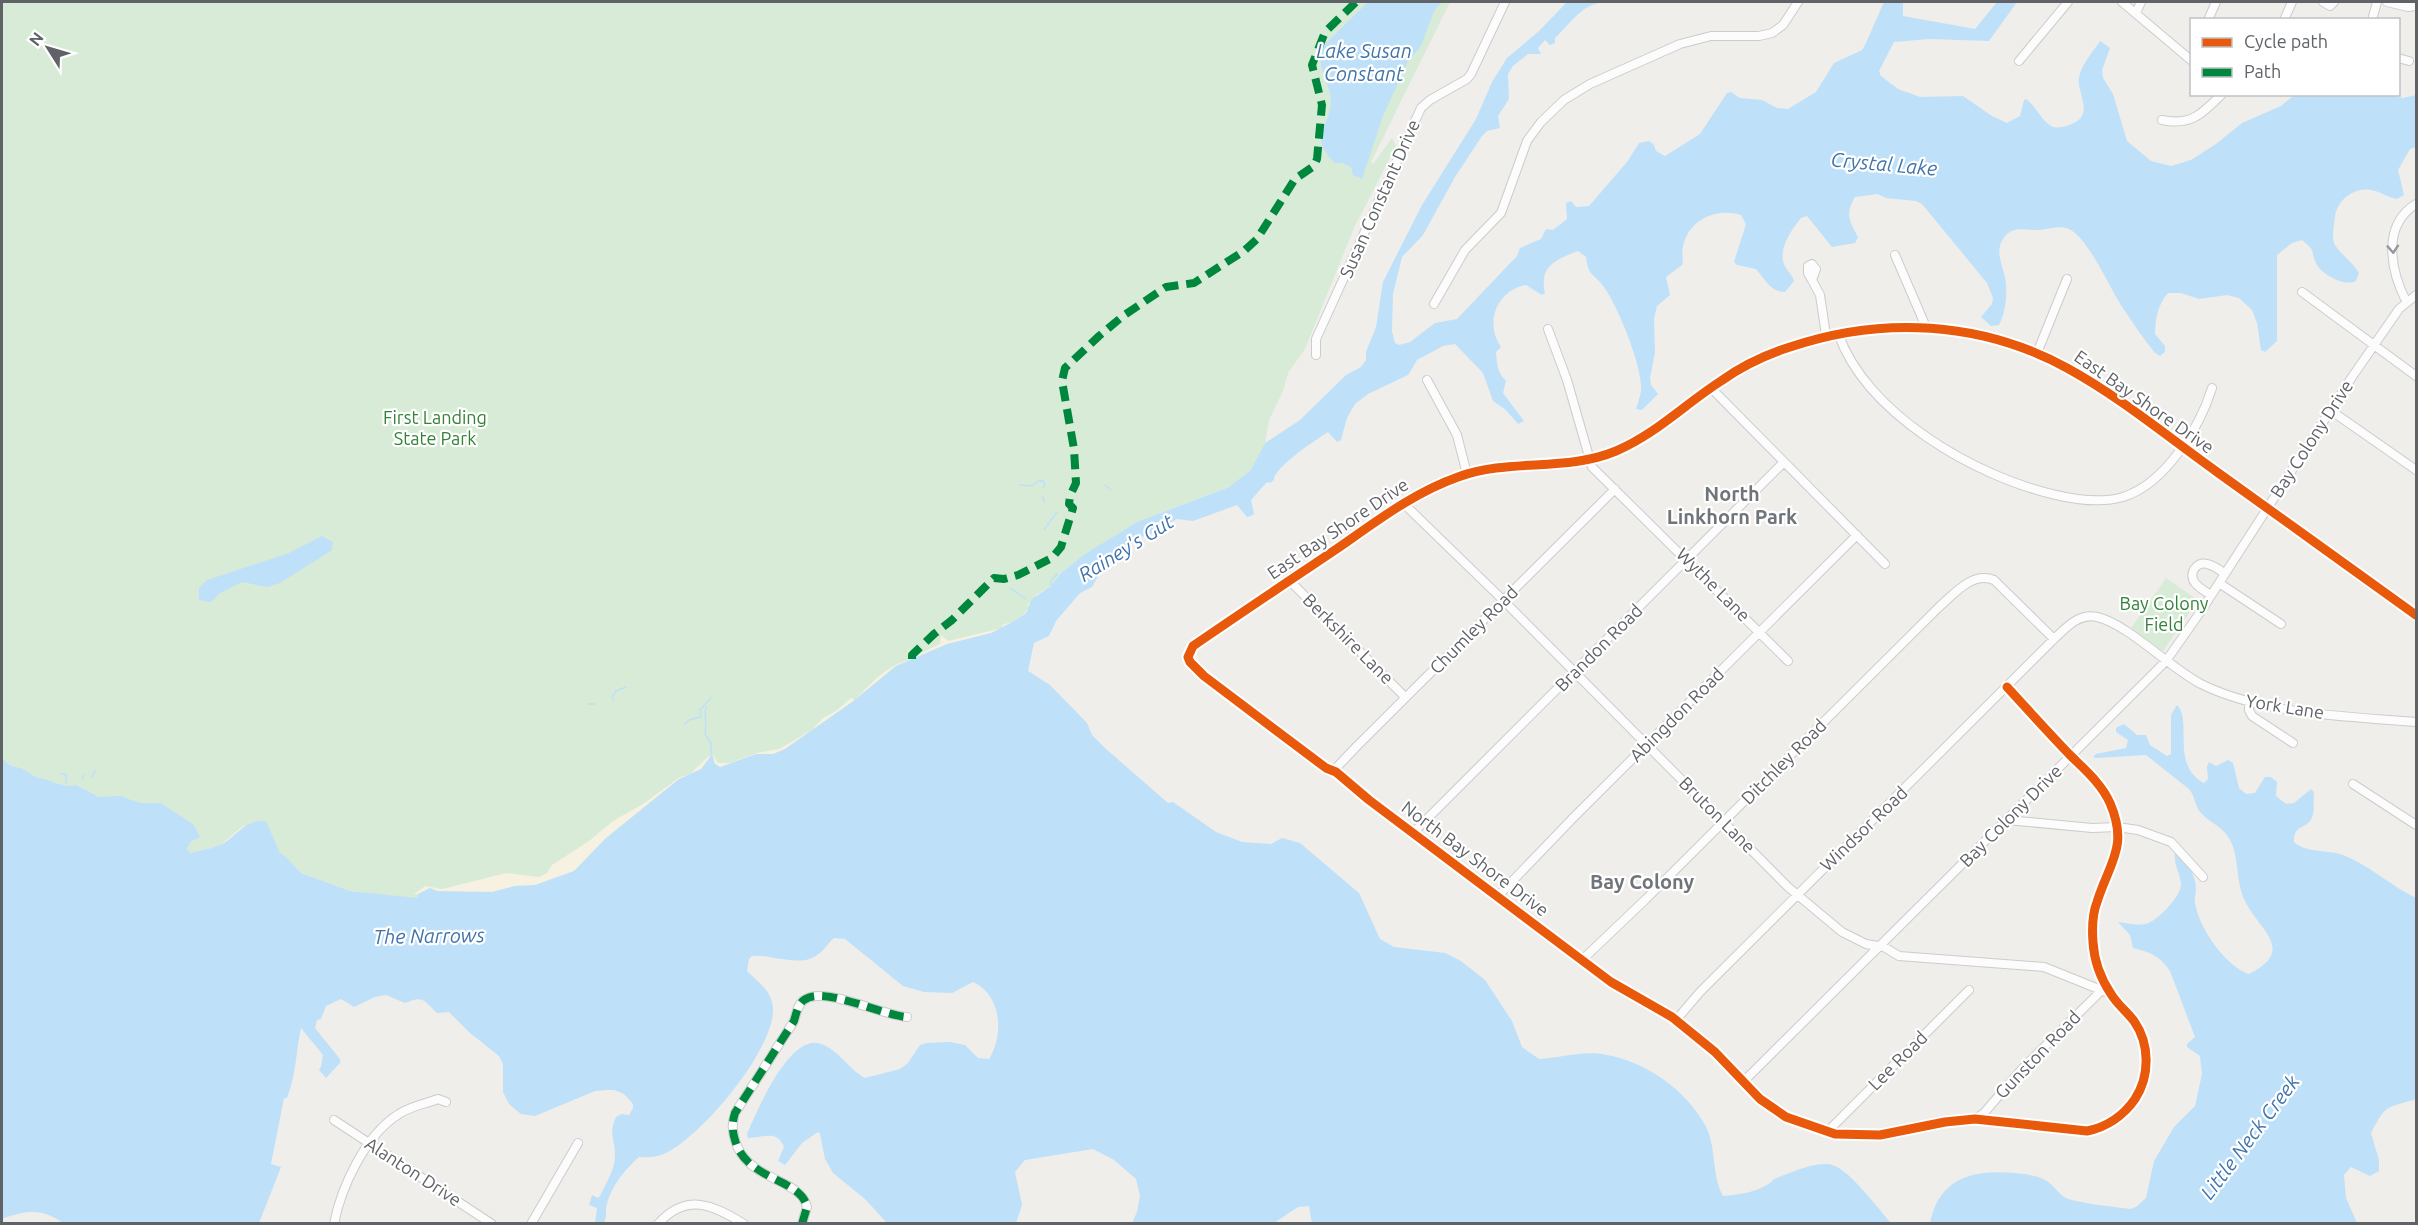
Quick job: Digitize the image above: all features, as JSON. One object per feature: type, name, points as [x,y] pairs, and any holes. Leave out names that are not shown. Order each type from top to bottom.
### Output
[{"type":"street","name":"Susan Constant Drive","points":[[1316,355],[1316,339],[1421,108],[1471,74],[1505,2]]},
{"type":"street","points":[[1434,304],[1465,250],[1501,213],[1527,141],[1541,122],[1564,100],[1590,84],[1693,40],[1713,36],[1759,36],[1772,33],[1783,25],[1798,2]]},
{"type":"street","points":[[2019,61],[2068,2]]},
{"type":"street","points":[[2122,2],[2190,58]]},
{"type":"street","points":[[2136,13],[2141,2]]},
{"type":"street","points":[[2209,18],[2216,2]]},
{"type":"street","points":[[2285,18],[2292,2]]},
{"type":"street","points":[[2324,2],[2330,6],[2334,2]]},
{"type":"street","points":[[2373,18],[2377,2]]},
{"type":"street","points":[[2387,2],[2408,7],[2416,6]]},
{"type":"street","points":[[2400,59],[2409,61]]},
{"type":"street","points":[[2162,120],[2178,123],[2189,121],[2220,96]]},
{"type":"street","points":[[2406,301],[2398,283],[2392,234],[2404,213],[2416,204]]},
{"type":"street","points":[[1895,255],[1926,327]]},
{"type":"street","points":[[2037,353],[2067,279]]},
{"type":"street","points":[[1812,280],[1820,295],[1826,335]]},
{"type":"street","points":[[2302,292],[2416,376]]},
{"type":"street","name":"Bay Colony Drive","points":[[1743,1082],[2166,661],[2211,596],[2374,345],[2406,301],[2416,295]]},
{"type":"street","name":"East Bay Shore Drive","points":[[1188,659],[1188,653],[1193,646],[1403,503],[1427,490],[1467,474],[1491,469],[1606,455],[1643,438],[1711,388],[1753,362],[1826,335],[1883,327],[1926,327],[1975,334],[2020,346],[2071,370],[2097,386],[2416,615]]},
{"type":"street","points":[[1548,329],[1567,380],[1588,459]]},
{"type":"street","points":[[1838,333],[1842,346],[1854,365],[1880,396],[1908,422],[1953,454],[1991,474],[2018,484],[2079,499],[2118,498],[2136,492],[2153,480],[2181,447],[2200,419],[2212,388]]},
{"type":"street","points":[[1427,380],[1457,435],[1467,474]]},
{"type":"street","points":[[1711,388],[1885,564]]},
{"type":"street","points":[[2330,410],[2416,470]]},
{"type":"street","name":"Wythe Lane","points":[[1588,459],[1595,470],[1788,661]]},
{"type":"street","name":"Brandon Road","points":[[1413,833],[1784,462]]},
{"type":"street","name":"Chumley Road","points":[[1336,772],[1337,767],[1406,697],[1615,489]]},
{"type":"street","name":"Bruton Lane","points":[[1403,503],[1503,600],[1797,896],[1842,932],[1899,956],[2044,967],[2111,993]]},
{"type":"street","name":"Abingdon Road","points":[[1498,896],[1857,535]]},
{"type":"street","points":[[2211,596],[2193,580],[2194,570],[2199,564],[2206,563],[2225,574]]},
{"type":"street","name":"Ditchley Road","points":[[1582,960],[1934,613],[1969,583],[1990,578],[2054,639]]},
{"type":"street","name":"Berkshire Lane","points":[[1290,580],[1406,697]]},
{"type":"street","points":[[2219,583],[2281,624]]},
{"type":"street","name":"York Lane","points":[[2054,639],[2076,620],[2097,617],[2124,631],[2198,682],[2249,703],[2285,709],[2416,722]]},
{"type":"street","name":"Windsor Road","points":[[1676,1020],[1700,992],[2054,639]]},
{"type":"street","name":"North Bay Shore Drive","points":[[1188,659],[1204,676],[1326,768],[1336,772],[1611,982],[1676,1020],[1704,1042],[1760,1099],[1778,1112],[1827,1132],[1880,1135],[1945,1122],[1975,1119],[2081,1131],[2104,1125],[2122,1114],[2134,1101],[2142,1085],[2146,1057],[2140,1031],[2111,993],[2099,970],[2094,951],[2093,928],[2097,902],[2114,862],[2117,827]]},
{"type":"street","points":[[2007,687],[2104,792],[2117,827]]},
{"type":"street","points":[[2249,703],[2252,716],[2293,743]]},
{"type":"street","points":[[2353,784],[2416,825]]},
{"type":"street","points":[[2007,820],[2092,828],[2117,827],[2138,831],[2171,842],[2203,877]]},
{"type":"street","name":"Lee Road","points":[[1827,1132],[1969,990]]},
{"type":"street","name":"Gunston Road","points":[[1975,1119],[1981,1116],[2021,1070],[2102,990]]},
{"type":"street","points":[[802,1224],[807,1207],[801,1194],[751,1166],[740,1153],[733,1130],[735,1113],[794,1021],[804,999],[813,995],[849,1001],[890,1015],[907,1017]]},
{"type":"street","points":[[334,1224],[349,1181],[369,1143],[388,1121],[409,1108],[438,1099],[446,1102]]},
{"type":"street","name":"Alanton Drive","points":[[334,1120],[492,1224]]},
{"type":"street","points":[[531,1224],[578,1143]]},
{"type":"street","points":[[658,1224],[679,1208],[697,1203],[718,1209],[744,1224]]},
{"type":"green space","name":"First Landing State Park","points":[[2,2],[1450,2],[1371,162],[1373,164],[1392,138],[1396,146],[1354,228],[1305,349],[1288,373],[1283,391],[1269,420],[1265,443],[1250,471],[1243,478],[1228,487],[1137,522],[1085,554],[1061,573],[1051,586],[1037,594],[1026,613],[1014,621],[991,634],[884,674],[852,702],[785,749],[719,767],[714,763],[701,769],[574,871],[419,899],[350,891],[301,873],[280,854],[266,821],[243,826],[219,846],[191,853],[187,849],[193,825],[161,803],[141,803],[127,798],[99,797],[76,785],[66,786],[36,777],[21,768],[11,766],[2,759]]},
{"type":"green space","name":"Bay Colony Field","points":[[2166,578],[2198,600],[2163,651],[2131,628]]},
{"type":"sand","points":[[1027,603],[1035,606],[1032,612],[1021,618],[1029,607]]},
{"type":"sand","points":[[1018,620],[831,721],[779,753],[714,776],[716,767],[712,753],[718,763],[730,763],[757,753],[779,749],[812,730],[823,718],[836,711],[851,698],[855,700],[873,681],[893,666],[909,660],[908,649],[915,656],[940,644],[941,635],[948,641],[1002,628],[1002,625]]},
{"type":"sand","points":[[709,756],[711,761],[699,778],[596,853],[567,878],[499,894],[414,894],[425,886],[442,889],[506,873],[539,877],[613,821],[643,804],[680,777],[690,774]]},
{"type":"water","name":"Lake Susan Constant","points":[[1368,2],[1442,2],[1434,11],[1421,46],[1407,63],[1383,116],[1362,179],[1353,175],[1351,167],[1342,163],[1334,163],[1322,145],[1321,138],[1331,101],[1320,57],[1326,43]]},
{"type":"water","points":[[1567,2],[1598,3],[1586,8],[1575,18],[1555,38],[1555,43],[1550,45],[1545,40],[1538,48],[1541,54],[1528,54],[1513,66],[1508,74],[1509,99],[1498,116],[1500,128],[1487,131],[1482,136],[1455,177],[1423,235],[1402,257],[1393,294],[1392,331],[1395,343],[1399,345],[1410,342],[1435,323],[1457,319],[1517,256],[1520,248],[1541,239],[1546,229],[1553,230],[1567,219],[1566,203],[1571,201],[1576,207],[1589,206],[1627,162],[1639,143],[1649,141],[1654,145],[1656,151],[1665,156],[1700,134],[1727,93],[1731,92],[1740,98],[1762,100],[1777,108],[1788,109],[1816,92],[1834,63],[1862,50],[1884,2],[1903,2],[1903,16],[1975,29],[1997,2],[2017,2],[1989,41],[1929,39],[1894,42],[1879,71],[1881,76],[1898,89],[1920,97],[1963,96],[1992,116],[2007,123],[2020,116],[2026,99],[2051,126],[2062,127],[2077,121],[2084,110],[2079,83],[2080,72],[2100,41],[2110,48],[2102,70],[2103,78],[2113,94],[2127,141],[2151,161],[2171,166],[2191,160],[2242,123],[2281,106],[2293,96],[2394,96],[2403,98],[2416,95],[2416,147],[2410,149],[2398,170],[2404,195],[2397,199],[2374,191],[2358,191],[2347,196],[2336,211],[2334,242],[2359,273],[2356,281],[2340,281],[2329,276],[2317,265],[2307,244],[2302,240],[2292,243],[2277,255],[2277,341],[2265,352],[2261,350],[2257,323],[2252,310],[2239,298],[2227,295],[2199,299],[2181,293],[2168,293],[2159,307],[2156,322],[2155,334],[2165,346],[2165,352],[2160,356],[2154,352],[2119,302],[2084,243],[2077,234],[2065,228],[2015,230],[2005,236],[1999,251],[2006,280],[2005,305],[1999,325],[1991,326],[1981,317],[1992,304],[1993,298],[1987,283],[1922,204],[1916,201],[1886,198],[1878,194],[1855,197],[1849,217],[1858,237],[1855,243],[1832,247],[1807,216],[1801,218],[1784,246],[1784,264],[1794,281],[1785,292],[1775,290],[1756,269],[1737,265],[1734,262],[1746,224],[1741,215],[1713,214],[1691,229],[1683,247],[1682,265],[1666,277],[1670,295],[1657,306],[1654,319],[1655,352],[1650,378],[1651,385],[1658,394],[1642,410],[1636,409],[1641,391],[1641,380],[1622,322],[1610,296],[1590,272],[1586,257],[1578,251],[1556,261],[1547,270],[1544,276],[1545,293],[1542,295],[1526,285],[1516,288],[1507,293],[1496,309],[1494,328],[1501,347],[1496,352],[1498,368],[1506,381],[1503,393],[1524,421],[1518,424],[1506,410],[1493,401],[1483,373],[1455,344],[1443,346],[1417,360],[1408,375],[1368,394],[1355,404],[1347,418],[1341,440],[1337,442],[1328,432],[1280,468],[1274,480],[1267,482],[1251,500],[1254,514],[1247,517],[1237,505],[1193,521],[1177,519],[1147,536],[1140,537],[1103,568],[1092,587],[1080,593],[1056,621],[1049,636],[1034,643],[1028,671],[1050,685],[1087,723],[1092,735],[1106,749],[1168,803],[1173,802],[1216,832],[1242,842],[1271,844],[1282,838],[1300,843],[1359,893],[1380,939],[1394,947],[1445,953],[1461,961],[1485,980],[1512,1021],[1522,1047],[1539,1059],[1582,1054],[1607,1055],[1636,1064],[1676,1089],[1697,1112],[1709,1133],[1719,1188],[1723,1196],[1751,1192],[1794,1171],[1828,1164],[1836,1166],[1853,1179],[1891,1223],[1312,1224],[1309,1206],[1298,1207],[1274,1223],[1132,1223],[1140,1196],[1136,1179],[1114,1160],[1093,1149],[1025,1160],[1015,1172],[1022,1205],[1016,1223],[887,1223],[865,1199],[833,1173],[825,1159],[818,1132],[802,1143],[785,1165],[778,1161],[784,1147],[778,1138],[769,1136],[748,1138],[747,1134],[765,1095],[784,1064],[795,1053],[806,1045],[817,1043],[830,1048],[865,1078],[900,1069],[908,1063],[920,1045],[927,1043],[950,1042],[965,1045],[978,1058],[989,1059],[997,1039],[998,1016],[990,996],[973,982],[952,993],[924,992],[903,986],[845,939],[834,938],[822,951],[810,959],[794,961],[752,956],[749,959],[747,971],[767,992],[773,1008],[770,1025],[762,1046],[734,1090],[698,1129],[666,1153],[653,1157],[639,1157],[628,1168],[610,1195],[604,1223],[595,1223],[597,1208],[589,1205],[592,1195],[598,1198],[600,1196],[614,1166],[612,1132],[616,1117],[621,1114],[629,1115],[633,1108],[633,1104],[624,1094],[614,1090],[595,1091],[535,1116],[521,1114],[509,1104],[503,1092],[503,1064],[499,1056],[470,1033],[449,1012],[437,1013],[420,999],[405,1003],[386,995],[375,997],[354,1007],[341,999],[326,1006],[315,1028],[340,1059],[340,1063],[326,1078],[319,1070],[323,1055],[301,1028],[292,1081],[287,1098],[284,1098],[271,1164],[281,1167],[259,1223],[63,1223],[48,1215],[33,1212],[2,1219],[2,759],[11,766],[21,768],[36,777],[66,786],[76,785],[99,797],[120,796],[141,803],[161,803],[194,825],[200,837],[190,842],[187,849],[191,853],[213,848],[226,842],[251,823],[266,821],[280,853],[301,873],[350,891],[417,898],[418,894],[430,888],[437,891],[492,892],[515,886],[535,885],[574,871],[606,838],[679,779],[701,769],[710,757],[713,757],[714,763],[720,767],[756,754],[773,754],[785,749],[852,702],[896,666],[947,644],[991,633],[1014,621],[1026,613],[1032,599],[1051,586],[1061,573],[1085,554],[1137,522],[1229,487],[1250,471],[1265,443],[1300,420],[1346,375],[1361,367],[1366,360],[1366,352],[1376,327],[1383,282],[1422,205],[1476,119],[1492,82],[1507,58],[1539,31]]},
{"type":"water","points":[[322,536],[333,542],[332,550],[280,583],[267,587],[242,582],[220,593],[211,602],[199,600],[199,588],[207,580],[289,553]]},
{"type":"water","name":"Little Neck Creek","points":[[2177,705],[2183,721],[2185,755],[2194,775],[2204,783],[2208,779],[2209,762],[2216,766],[2228,760],[2233,763],[2239,788],[2246,794],[2255,793],[2265,777],[2271,777],[2277,782],[2276,796],[2286,804],[2294,803],[2311,789],[2314,792],[2313,814],[2307,824],[2298,829],[2294,842],[2311,850],[2337,853],[2353,859],[2416,898],[2416,1099],[2388,1108],[2380,1116],[2371,1133],[2379,1160],[2379,1171],[2370,1176],[2351,1167],[2344,1175],[2346,1198],[2357,1223],[1930,1224],[1934,1208],[1949,1187],[1972,1175],[1985,1173],[2014,1173],[2038,1177],[2048,1182],[2066,1198],[2087,1203],[2130,1209],[2146,1198],[2154,1161],[2174,1127],[2195,1106],[2202,1074],[2200,1056],[2187,1047],[2187,1044],[2195,1037],[2170,971],[2154,955],[2133,948],[2130,935],[2118,922],[2145,924],[2156,918],[2173,901],[2181,884],[2175,852],[2185,859],[2190,869],[2196,884],[2197,913],[2222,955],[2240,970],[2249,974],[2271,957],[2273,948],[2270,939],[2242,893],[2235,853],[2229,838],[2201,813],[2189,789],[2146,755],[2093,757],[2096,754],[2126,748],[2128,740],[2116,732],[2116,728],[2124,724],[2137,735],[2146,735],[2150,745],[2167,756],[2171,754],[2171,715]]},
{"type":"waterway","points":[[1019,485],[1032,486],[1039,480],[1043,482]]},
{"type":"waterway","points":[[1043,480],[1045,485],[1043,487]]},
{"type":"waterway","points":[[1105,485],[1111,490]]},
{"type":"waterway","points":[[1043,496],[1044,502]]},
{"type":"waterway","points":[[1044,530],[1057,512]]},
{"type":"waterway","points":[[1051,585],[1051,581],[1057,574]]},
{"type":"waterway","points":[[1010,588],[1026,599]]},
{"type":"waterway","points":[[614,701],[612,697],[616,691],[626,687]]},
{"type":"waterway","points":[[685,724],[689,720],[701,717],[700,710],[711,698]]},
{"type":"waterway","points":[[588,704],[595,704]]},
{"type":"waterway","points":[[706,707],[705,734],[711,743],[712,758]]},
{"type":"waterway","points":[[92,777],[95,770]]},
{"type":"waterway","points":[[61,774],[66,774],[66,783]]},
{"type":"waterway","points":[[41,779],[51,782]]},
{"type":"marked path","points":[[912,659],[912,655],[952,620],[994,578],[1004,579],[1018,575],[1052,558],[1061,547],[1073,508],[1069,504],[1070,496],[1076,483],[1074,449],[1062,381],[1065,368],[1123,316],[1166,287],[1194,283],[1244,251],[1257,239],[1295,179],[1314,166],[1317,159],[1322,105],[1312,65],[1325,32],[1356,2]]},
{"type":"marked path","points":[[802,1224],[807,1207],[803,1197],[795,1190],[761,1172],[741,1153],[733,1133],[735,1113],[794,1021],[804,1000],[813,996],[825,996],[907,1017]]},
{"type":"cycle path","points":[[2007,687],[2097,783],[2110,803],[2115,818],[2118,832],[2117,843],[2095,907],[2093,942],[2096,962],[2104,982],[2113,998],[2134,1021],[2143,1040],[2146,1060],[2140,1090],[2131,1105],[2120,1115],[2101,1127],[2087,1131],[1975,1119],[1945,1122],[1880,1135],[1835,1134],[1786,1117],[1760,1099],[1715,1052],[1672,1017],[1611,982],[1369,800],[1336,772],[1326,768],[1204,676],[1188,657],[1193,646],[1396,508],[1426,491],[1477,471],[1577,461],[1616,451],[1644,436],[1729,376],[1763,357],[1825,337],[1895,328],[1931,328],[2000,341],[2034,352],[2087,379],[2125,404],[2416,615]]},
{"type":"district","name":"North Linkhorn Park","points":[[1732,506]]},
{"type":"district","name":"Bay Colony","points":[[1642,882]]},
{"type":"water label","name":"Crystal Lake","points":[[1884,164]]},
{"type":"water label","name":"Rainey's Gut","points":[[1126,548]]},
{"type":"water label","name":"The Narrows","points":[[429,936]]}]
